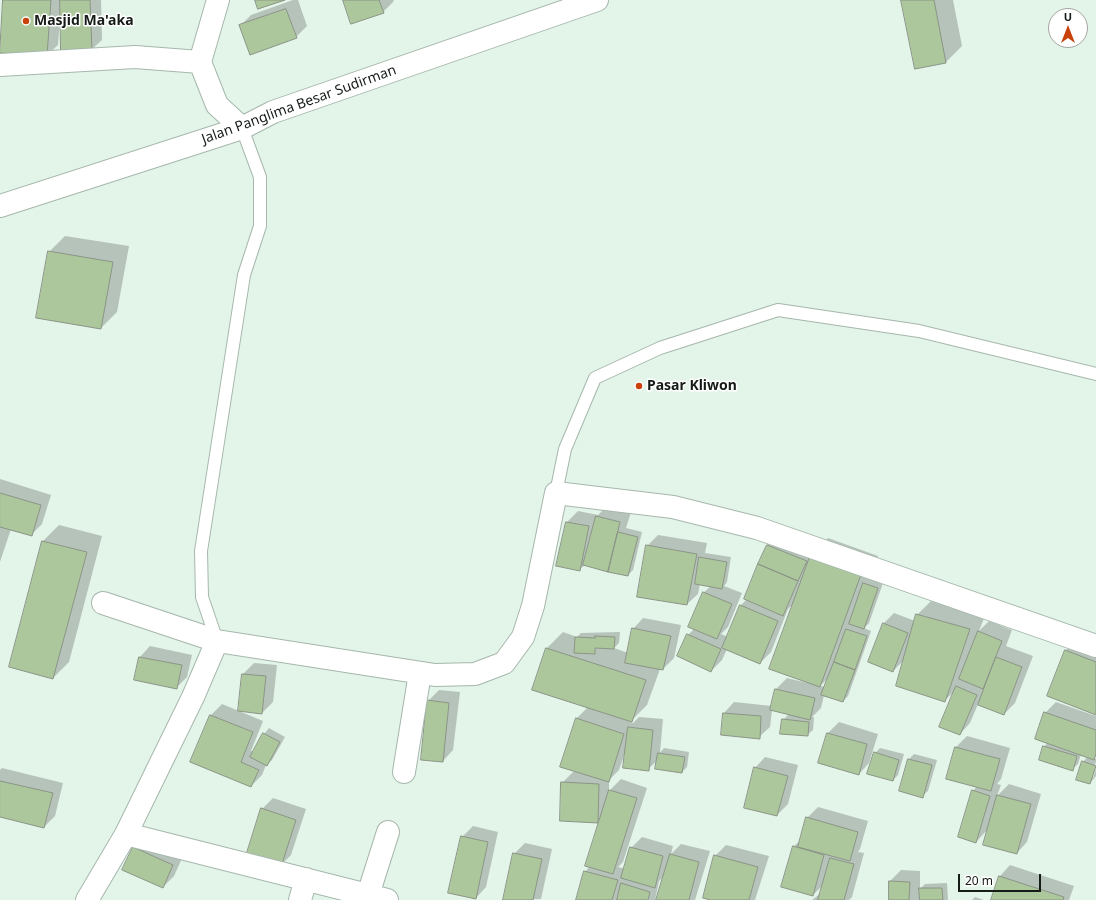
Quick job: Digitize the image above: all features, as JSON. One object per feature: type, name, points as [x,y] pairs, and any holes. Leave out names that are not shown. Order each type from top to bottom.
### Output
[{"type":"street","points":[[218,0],[200,62],[217,105],[242,128]]},
{"type":"street","name":"Jalan Panglima Besar Sudirman","points":[[0,206],[242,128],[273,112],[597,0]]},
{"type":"street","points":[[0,65],[135,57],[200,62]]},
{"type":"street","points":[[103,603],[217,641],[435,675],[475,674],[504,663],[523,638],[532,606],[556,493],[673,507],[757,528],[1096,646]]},
{"type":"street","points":[[87,900],[126,834],[193,697],[217,641]]},
{"type":"street","points":[[404,772],[420,673]]},
{"type":"street","points":[[126,834],[377,897],[388,832]]},
{"type":"street","points":[[300,900],[306,879]]},
{"type":"lane","points":[[217,641],[202,597],[201,551],[244,275],[260,226],[260,177],[242,128]]},
{"type":"lane","points":[[556,493],[565,449],[595,378],[660,348],[778,310],[919,331],[1096,374]]},
{"type":"building","name":"Masjid Ma'aka","points":[[3,0],[51,0],[47,56],[0,53]]},
{"type":"building","points":[[60,0],[90,0],[92,51],[61,52]]},
{"type":"building","points":[[255,0],[285,0],[258,9]]},
{"type":"building","points":[[343,0],[379,0],[384,13],[351,24]]},
{"type":"building","points":[[901,0],[934,0],[946,63],[915,69]]},
{"type":"building","points":[[286,9],[297,38],[250,55],[239,25]]},
{"type":"building","points":[[48,251],[113,262],[101,329],[36,318]]},
{"type":"building","points":[[0,493],[41,505],[32,536],[0,527]]},
{"type":"building","points":[[596,516],[620,522],[608,572],[583,565]]},
{"type":"building","points":[[566,522],[589,526],[580,571],[556,566]]},
{"type":"building","points":[[618,532],[638,537],[628,576],[608,572]]},
{"type":"building","points":[[42,541],[87,552],[53,679],[9,667]]},
{"type":"building","points":[[646,545],[697,554],[687,605],[637,597]]},
{"type":"building","points":[[767,545],[807,561],[798,581],[758,564]]},
{"type":"building","points":[[811,554],[862,572],[820,687],[769,669]]},
{"type":"building","points":[[699,557],[727,562],[722,589],[695,584]]},
{"type":"building","points":[[758,564],[798,581],[783,616],[744,599]]},
{"type":"building","points":[[863,583],[878,588],[864,629],[849,624]]},
{"type":"building","points":[[703,592],[732,604],[717,639],[688,627]]},
{"type":"building","points":[[740,605],[778,621],[760,664],[722,648]]},
{"type":"building","points":[[916,614],[970,629],[945,702],[896,686]]},
{"type":"building","points":[[883,623],[908,633],[893,672],[868,662]]},
{"type":"building","points":[[632,628],[671,636],[663,670],[625,663]]},
{"type":"building","points":[[846,629],[867,636],[855,670],[834,662]]},
{"type":"building","points":[[978,631],[1002,641],[983,689],[959,679]]},
{"type":"building","points":[[687,634],[721,649],[711,672],[677,656]]},
{"type":"building","points":[[595,636],[615,637],[614,649],[595,648],[595,654],[574,653],[575,637],[595,638]]},
{"type":"building","points":[[546,648],[646,680],[632,722],[532,690]]},
{"type":"building","points":[[1065,650],[1096,662],[1096,715],[1047,696]]},
{"type":"building","points":[[139,657],[182,665],[177,689],[134,680]]},
{"type":"building","points":[[996,657],[1022,667],[1004,715],[978,705]]},
{"type":"building","points":[[834,662],[855,670],[843,702],[821,695]]},
{"type":"building","points":[[242,674],[266,676],[262,714],[238,711]]},
{"type":"building","points":[[956,686],[977,695],[960,735],[939,727]]},
{"type":"building","points":[[775,689],[815,698],[810,720],[770,710]]},
{"type":"building","points":[[427,700],[449,703],[443,762],[421,760]]},
{"type":"building","points":[[1044,712],[1096,730],[1096,754],[1094,760],[1035,739]]},
{"type":"building","points":[[723,713],[761,716],[760,739],[721,735]]},
{"type":"building","points":[[210,715],[253,732],[241,762],[259,770],[251,787],[190,762]]},
{"type":"building","points":[[576,718],[624,734],[609,782],[560,767]]},
{"type":"building","points":[[782,719],[809,722],[808,736],[780,734]]},
{"type":"building","points":[[628,727],[653,730],[649,771],[623,768]]},
{"type":"building","points":[[263,733],[280,742],[267,766],[250,757]]},
{"type":"building","points":[[827,733],[867,744],[859,775],[818,763]]},
{"type":"building","points":[[1043,746],[1077,756],[1073,771],[1039,760]]},
{"type":"building","points":[[955,747],[1000,759],[991,791],[946,779]]},
{"type":"building","points":[[874,752],[899,760],[893,781],[867,774]]},
{"type":"building","points":[[658,753],[685,757],[682,773],[655,769]]},
{"type":"building","points":[[908,759],[932,765],[923,798],[899,791]]},
{"type":"building","points":[[1082,761],[1096,766],[1090,784],[1076,780]]},
{"type":"building","points":[[754,767],[788,776],[777,816],[744,808]]},
{"type":"building","points":[[0,781],[53,793],[44,828],[0,817]]},
{"type":"building","points":[[561,782],[599,784],[598,823],[560,821]]},
{"type":"building","points":[[609,790],[637,798],[613,874],[585,866]]},
{"type":"building","points":[[972,790],[990,796],[976,843],[958,837]]},
{"type":"building","points":[[997,795],[1031,804],[1017,854],[983,845]]},
{"type":"building","points":[[261,808],[296,820],[281,867],[246,856]]},
{"type":"building","points":[[806,817],[858,832],[850,861],[798,847]]},
{"type":"building","points":[[461,836],[488,842],[476,899],[448,893]]},
{"type":"building","points":[[793,846],[824,855],[813,896],[781,887]]},
{"type":"building","points":[[133,847],[173,865],[163,888],[122,870]]},
{"type":"building","points":[[630,847],[663,856],[655,888],[621,878]]},
{"type":"building","points":[[513,853],[542,859],[533,900],[503,900]]},
{"type":"building","points":[[670,854],[699,862],[689,900],[656,900]]},
{"type":"building","points":[[714,855],[758,867],[749,900],[710,900],[703,898]]},
{"type":"building","points":[[830,858],[854,864],[844,900],[818,900]]},
{"type":"building","points":[[584,871],[618,880],[612,900],[576,900]]},
{"type":"building","points":[[999,876],[1064,897],[1063,900],[991,900]]},
{"type":"building","points":[[889,881],[910,882],[909,900],[889,900]]},
{"type":"building","points":[[621,883],[650,892],[648,900],[617,900]]},
{"type":"building","points":[[919,888],[942,888],[943,900],[920,900]]},
{"type":"place","name":"Masjid Ma'aka","points":[[26,21]]},
{"type":"place","name":"Pasar Kliwon","points":[[639,386]]}]
